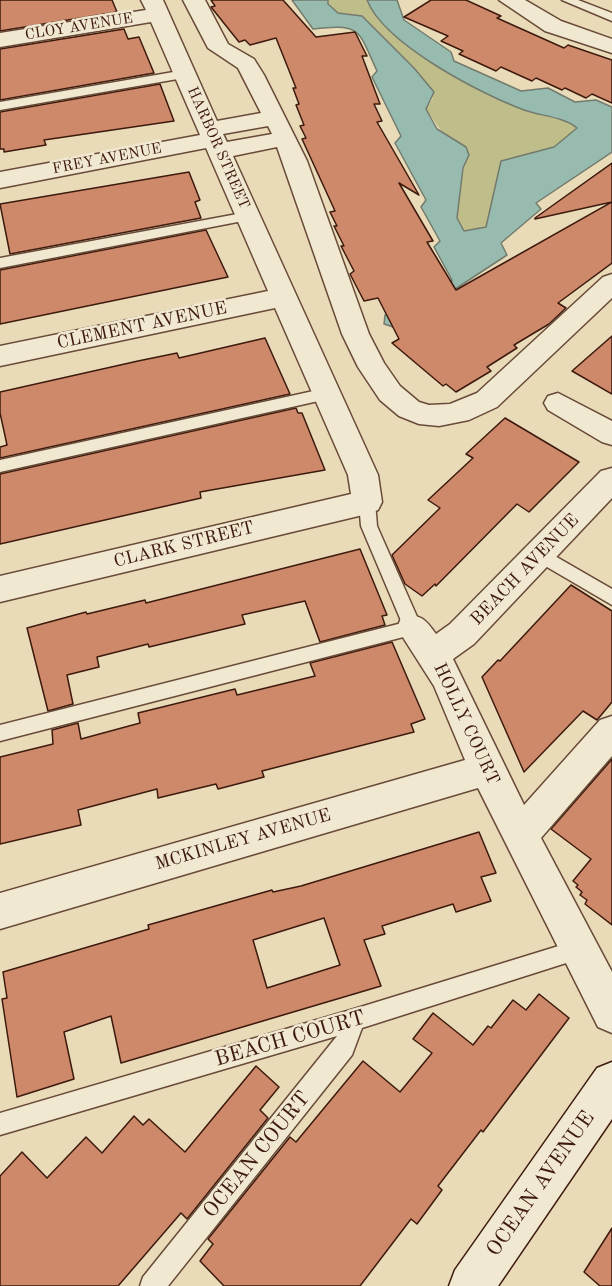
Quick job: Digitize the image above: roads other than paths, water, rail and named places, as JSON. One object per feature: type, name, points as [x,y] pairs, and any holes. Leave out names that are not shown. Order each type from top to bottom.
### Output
[{"type":"street","points":[[194,0],[219,48],[246,64],[295,160],[338,290],[372,367],[387,392],[410,410],[440,416],[465,412],[487,400],[612,283]]},
{"type":"street","points":[[510,0],[554,26],[612,46]]},
{"type":"street","name":"CLOY AVENUE","points":[[0,40],[155,7]]},
{"type":"street","name":"HARBOR STREET","points":[[155,7],[284,297]]},
{"type":"street","name":"FREY AVENUE","points":[[0,180],[279,128]]},
{"type":"street","name":"CLEMENT AVENUE","points":[[0,356],[284,297]]},
{"type":"street","name":"HOLLY COURT","points":[[284,297],[363,475],[367,502]]},
{"type":"street","points":[[558,403],[612,434]]},
{"type":"street","name":"BEACH AVENUE","points":[[423,641],[462,634],[541,555],[612,479]]},
{"type":"street","name":"CLARK STREET","points":[[0,589],[367,502]]},
{"type":"street","name":"HOLLY COURT","points":[[423,641],[448,680],[487,770],[612,1013]]},
{"type":"street","points":[[520,836],[612,731]]},
{"type":"street","name":"MCKINLEY AVENUE","points":[[0,911],[487,770]]},
{"type":"street","name":"OCEAN AVENUE","points":[[471,1286],[612,1083]]},
{"type":"lane","points":[[568,0],[612,18]]},
{"type":"lane","points":[[0,106],[185,74]]},
{"type":"lane","points":[[0,264],[248,216]]},
{"type":"lane","points":[[0,466],[327,394]]},
{"type":"lane","name":"HOLLY COURT","points":[[367,502],[369,526],[423,641]]},
{"type":"lane","points":[[541,555],[612,598]]},
{"type":"lane","points":[[0,734],[423,641]]},
{"type":"lane","name":"BEACH COURT","points":[[0,1124],[354,1020],[578,950]]},
{"type":"lane","name":"OCEAN COURT","points":[[152,1286],[344,1047],[354,1020]]},
{"type":"water","points":[[292,0],[328,0],[328,4],[338,13],[362,16],[414,68],[434,92],[426,109],[437,129],[466,147],[469,155],[463,168],[457,218],[464,231],[486,227],[501,161],[554,147],[577,128],[566,121],[530,112],[506,102],[436,66],[393,34],[377,17],[367,0],[397,0],[404,20],[451,52],[454,61],[521,91],[548,88],[575,102],[596,100],[612,107],[612,152],[536,203],[541,209],[501,243],[507,255],[396,328],[384,324],[385,315],[444,293],[450,287],[452,280],[434,247],[440,241],[421,207],[426,200],[395,143],[401,136],[372,77],[377,71],[366,46],[356,32],[350,29],[329,27],[313,29]]}]
